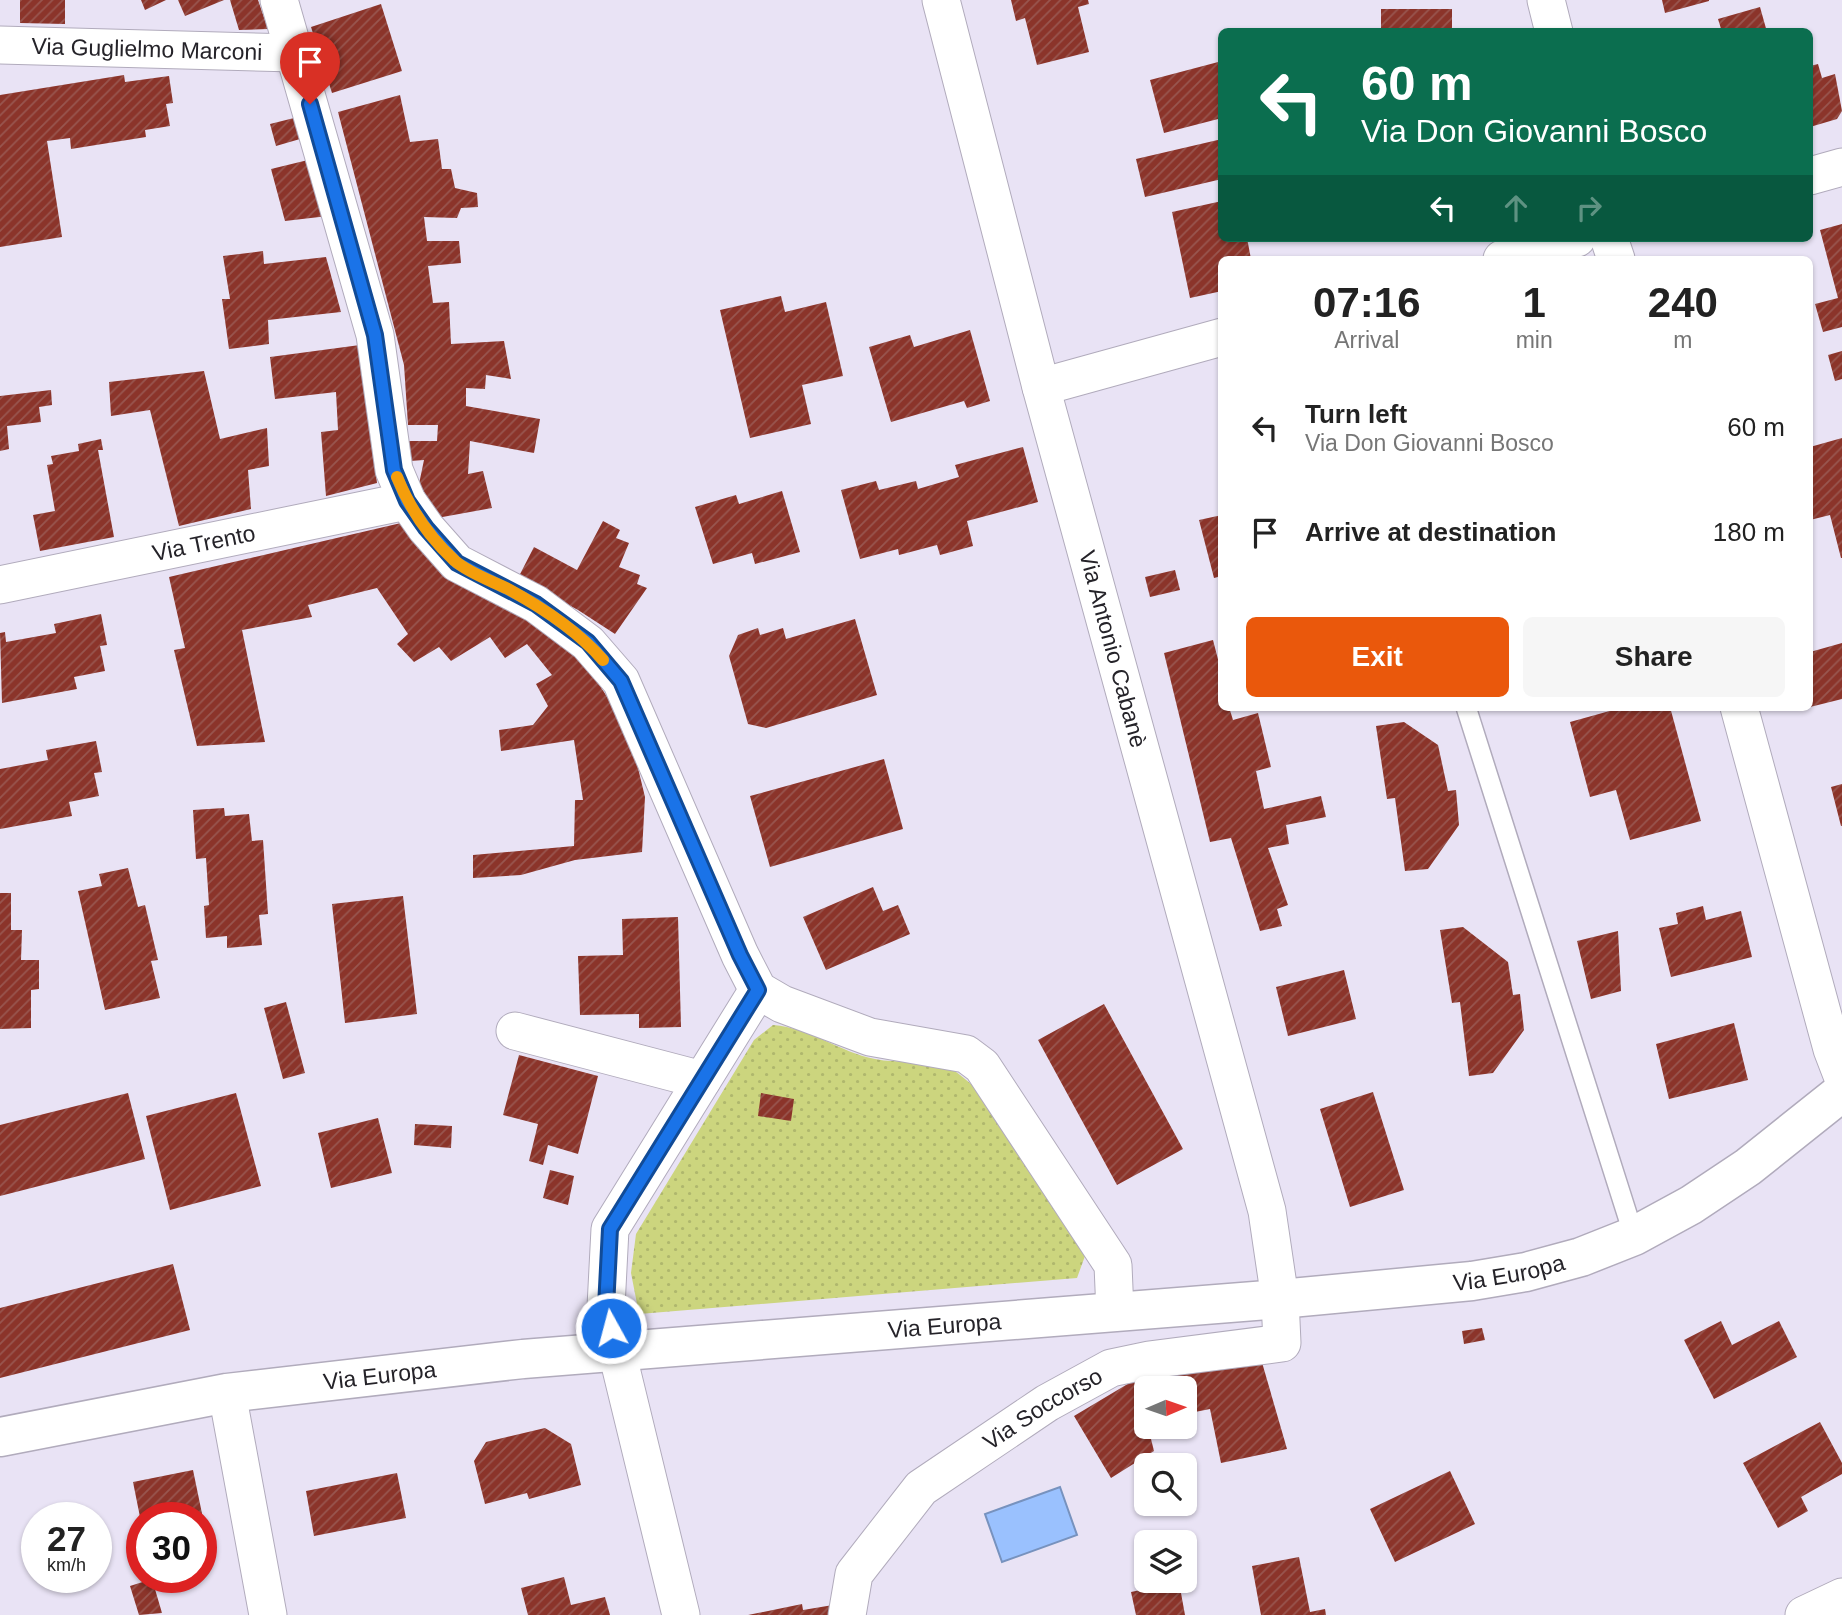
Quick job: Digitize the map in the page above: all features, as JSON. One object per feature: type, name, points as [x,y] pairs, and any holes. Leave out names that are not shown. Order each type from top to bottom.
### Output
[{"type":"street","points":[[279,0],[375,335],[394,470],[407,501],[426,528],[457,563],[536,604],[588,642],[621,681],[740,955],[758,990],[782,1004],[870,1037],[966,1054],[982,1066],[1113,1265],[1115,1312]]},
{"type":"street","name":"Via Antonio Cabanè","points":[[941,0],[1041,387],[1267,1211],[1280,1299]]},
{"type":"street","points":[[1546,0],[1553,28]]},
{"type":"street","name":"Via Guglielmo Marconi","points":[[0,46],[295,53]]},
{"type":"street","points":[[1813,175],[1842,167]]},
{"type":"street","points":[[1513,256],[1563,242]]},
{"type":"street","points":[[1041,387],[1218,338]]},
{"type":"street","name":"Via Trento","points":[[0,585],[407,501]]},
{"type":"street","points":[[1740,711],[1839,1052]]},
{"type":"street","points":[[681,1615],[606,1307],[610,1229],[758,990]]},
{"type":"street","points":[[514,1031],[702,1080]]},
{"type":"street","name":"Via Europa","points":[[0,1437],[227,1393],[616,1350],[1280,1299],[1472,1281],[1526,1272],[1581,1257],[1634,1236],[1748,1167],[1842,1092]]},
{"type":"street","name":"Via Soccorso","points":[[847,1615],[854,1574],[921,1488],[1047,1402],[1111,1368],[1149,1360],[1282,1343],[1280,1299]]},
{"type":"street","points":[[227,1393],[268,1615]]},
{"type":"street","points":[[1804,1615],[1842,1597]]},
{"type":"lane","points":[[1467,711],[1634,1236]]},
{"type":"green space","points":[[773,1025],[812,1035],[862,1056],[936,1064],[949,1068],[979,1091],[1085,1256],[1077,1278],[639,1314],[631,1273],[636,1234],[754,1040]]},
{"type":"water","points":[[1060,1487],[1077,1535],[1002,1562],[985,1514]]},
{"type":"building","points":[[20,0],[65,0],[65,24],[20,23]]},
{"type":"building","points":[[141,0],[166,0],[145,10]]},
{"type":"building","points":[[178,0],[224,0],[185,16]]},
{"type":"building","points":[[230,0],[258,0],[268,29],[239,30]]},
{"type":"building","points":[[1011,0],[1088,0],[1089,4],[1078,7],[1089,52],[1037,65],[1025,18],[1016,21]]},
{"type":"building","points":[[1662,0],[1709,0],[1709,1],[1665,13]]},
{"type":"building","points":[[381,4],[402,71],[332,93],[311,27]]},
{"type":"building","points":[[1760,7],[1766,28],[1721,28],[1718,19]]},
{"type":"building","points":[[1381,9],[1452,9],[1452,28],[1381,28]]},
{"type":"building","points":[[1218,62],[1218,119],[1164,133],[1150,80]]},
{"type":"building","points":[[1818,64],[1822,78],[1835,74],[1842,111],[1837,119],[1813,126],[1813,65]]},
{"type":"building","points":[[124,75],[125,82],[169,76],[173,103],[166,104],[170,126],[145,130],[146,137],[71,149],[70,138],[47,141],[62,237],[0,247],[0,95]]},
{"type":"building","points":[[400,95],[410,142],[438,139],[442,169],[451,169],[455,188],[477,193],[478,207],[461,208],[457,218],[424,217],[427,241],[459,241],[461,263],[428,266],[433,303],[449,302],[451,344],[504,341],[511,379],[486,375],[485,389],[466,388],[466,406],[540,419],[534,453],[470,441],[468,474],[483,471],[492,508],[437,518],[419,484],[424,460],[410,461],[408,441],[437,441],[438,425],[408,425],[404,365],[338,112]]},
{"type":"building","points":[[294,118],[300,139],[276,146],[270,124]]},
{"type":"building","points":[[1218,140],[1218,180],[1145,197],[1136,159]]},
{"type":"building","points":[[308,160],[328,216],[285,221],[271,169]]},
{"type":"building","points":[[1218,202],[1218,242],[1248,242],[1250,256],[1218,256],[1218,292],[1190,298],[1172,212]]},
{"type":"building","points":[[1842,224],[1842,327],[1823,332],[1815,304],[1838,298],[1820,230]]},
{"type":"building","points":[[263,251],[264,264],[326,257],[341,312],[268,320],[269,344],[229,349],[222,299],[230,299],[223,256]]},
{"type":"building","points":[[781,296],[785,312],[826,302],[843,376],[802,385],[811,424],[750,438],[720,310]]},
{"type":"building","points":[[970,330],[990,401],[967,408],[964,401],[891,422],[869,347],[910,335],[914,347]]},
{"type":"building","points":[[360,345],[377,483],[326,496],[321,432],[338,430],[336,392],[275,399],[270,357]]},
{"type":"building","points":[[1842,351],[1842,379],[1835,381],[1828,355]]},
{"type":"building","points":[[204,371],[220,439],[267,428],[269,466],[248,470],[251,509],[179,526],[150,410],[111,416],[109,382]]},
{"type":"building","points":[[51,390],[52,405],[39,407],[41,422],[7,426],[9,449],[0,451],[0,396]]},
{"type":"building","points":[[1842,438],[1842,558],[1830,515],[1813,519],[1813,446]]},
{"type":"building","points":[[101,439],[103,450],[98,450],[114,537],[40,551],[33,515],[55,511],[47,465],[53,464],[51,456],[79,451],[78,444]]},
{"type":"building","points":[[1023,447],[1038,502],[967,521],[973,546],[940,555],[937,545],[899,555],[898,549],[860,559],[841,490],[876,481],[879,490],[916,481],[918,489],[959,477],[955,465]]},
{"type":"building","points":[[782,491],[800,552],[755,564],[752,553],[713,564],[695,507],[736,495],[739,504]]},
{"type":"building","points":[[1218,516],[1218,577],[1214,578],[1199,520]]},
{"type":"building","points":[[603,521],[620,530],[616,538],[629,543],[619,567],[640,575],[637,584],[647,588],[615,634],[578,610],[518,578],[534,547],[577,570]]},
{"type":"building","points":[[401,523],[558,634],[584,661],[629,731],[645,797],[642,852],[575,860],[521,875],[473,878],[473,855],[574,846],[575,800],[583,800],[574,740],[501,751],[499,730],[533,725],[548,706],[536,684],[552,675],[527,644],[505,658],[490,637],[451,661],[439,647],[414,662],[397,644],[408,634],[377,588],[308,605],[312,617],[242,630],[265,742],[197,746],[174,650],[185,648],[169,577]]},
{"type":"building","points":[[1175,570],[1180,590],[1150,597],[1145,577]]},
{"type":"building","points":[[101,614],[107,645],[100,646],[105,671],[74,677],[77,689],[2,703],[0,633],[5,632],[6,642],[56,633],[54,624]]},
{"type":"building","points":[[855,619],[877,695],[766,728],[748,724],[729,656],[738,635],[758,628],[760,635],[783,628],[786,639]]},
{"type":"building","points":[[1213,640],[1218,659],[1218,711],[1230,711],[1233,720],[1258,713],[1271,767],[1256,771],[1264,809],[1321,796],[1326,817],[1286,825],[1289,844],[1268,848],[1288,905],[1277,909],[1282,926],[1260,931],[1231,838],[1210,842],[1164,653]]},
{"type":"building","points":[[1842,643],[1842,699],[1813,706],[1813,651]]},
{"type":"building","points":[[1610,711],[1671,711],[1701,821],[1630,840],[1616,790],[1590,797],[1570,722]]},
{"type":"building","points":[[1404,722],[1438,745],[1448,791],[1456,790],[1459,825],[1428,869],[1405,871],[1395,798],[1387,799],[1376,726]]},
{"type":"building","points":[[96,741],[102,772],[94,773],[99,796],[69,802],[72,816],[0,829],[0,769],[48,760],[46,750]]},
{"type":"building","points":[[884,759],[903,829],[770,867],[750,796]]},
{"type":"building","points":[[1842,784],[1842,826],[1841,826],[1831,787]]},
{"type":"building","points":[[224,808],[225,816],[249,814],[252,841],[263,840],[268,914],[259,915],[262,945],[227,948],[227,936],[206,938],[204,906],[209,905],[206,858],[196,859],[193,810]]},
{"type":"building","points":[[128,868],[138,907],[145,905],[158,960],[151,961],[160,998],[105,1010],[78,891],[102,886],[99,874]]},
{"type":"building","points":[[873,887],[883,911],[898,905],[910,934],[826,970],[803,917]]},
{"type":"building","points":[[0,893],[11,893],[11,930],[22,930],[21,960],[39,960],[39,989],[31,990],[31,1028],[0,1029]]},
{"type":"building","points":[[403,896],[417,1014],[345,1023],[332,904]]},
{"type":"building","points":[[1703,906],[1706,920],[1741,911],[1752,957],[1671,977],[1659,928],[1678,924],[1676,913]]},
{"type":"building","points":[[678,917],[681,1027],[639,1028],[639,1014],[580,1015],[578,956],[623,955],[622,919]]},
{"type":"building","points":[[1463,927],[1508,962],[1513,995],[1520,994],[1524,1030],[1493,1073],[1469,1076],[1460,1002],[1452,1003],[1440,930]]},
{"type":"building","points":[[1618,931],[1621,991],[1591,999],[1577,941]]},
{"type":"building","points":[[1344,970],[1356,1019],[1288,1036],[1276,987]]},
{"type":"building","points":[[286,1002],[305,1073],[283,1079],[264,1008]]},
{"type":"building","points":[[1104,1004],[1183,1149],[1117,1185],[1038,1040]]},
{"type":"building","points":[[1734,1023],[1748,1080],[1669,1099],[1656,1044]]},
{"type":"building","points":[[519,1055],[598,1076],[578,1154],[548,1145],[543,1165],[529,1161],[538,1124],[503,1115]]},
{"type":"building","points":[[1373,1092],[1404,1190],[1350,1207],[1320,1109]]},
{"type":"building","points":[[128,1093],[145,1159],[0,1196],[0,1125]]},
{"type":"building","points":[[236,1093],[261,1186],[170,1210],[146,1116]]},
{"type":"building","points":[[761,1093],[794,1099],[791,1121],[758,1116]]},
{"type":"building","points":[[378,1118],[392,1173],[331,1188],[318,1133]]},
{"type":"building","points":[[415,1124],[452,1126],[451,1148],[414,1145]]},
{"type":"building","points":[[550,1170],[574,1176],[568,1205],[543,1198]]},
{"type":"building","points":[[173,1264],[190,1330],[0,1378],[0,1308]]},
{"type":"building","points":[[1721,1321],[1732,1345],[1779,1321],[1797,1357],[1714,1399],[1684,1340]]},
{"type":"building","points":[[1482,1328],[1485,1340],[1464,1344],[1462,1331]]},
{"type":"building","points":[[1261,1359],[1287,1449],[1221,1463],[1210,1409],[1197,1412],[1197,1376],[1153,1376]]},
{"type":"building","points":[[1134,1380],[1134,1439],[1151,1439],[1154,1451],[1134,1453],[1134,1464],[1111,1478],[1074,1416]]},
{"type":"building","points":[[1820,1422],[1842,1463],[1842,1474],[1801,1497],[1808,1511],[1778,1528],[1743,1463]]},
{"type":"building","points":[[545,1428],[571,1444],[581,1485],[529,1499],[527,1493],[485,1504],[474,1461],[486,1442]]},
{"type":"building","points":[[193,1470],[200,1502],[137,1502],[133,1482]]},
{"type":"building","points":[[1450,1471],[1475,1524],[1395,1562],[1370,1509]]},
{"type":"building","points":[[397,1473],[406,1518],[314,1536],[306,1491]]},
{"type":"building","points":[[1299,1557],[1310,1612],[1325,1609],[1326,1615],[1261,1615],[1252,1566]]},
{"type":"building","points":[[564,1577],[571,1605],[605,1597],[610,1615],[528,1615],[521,1588]]},
{"type":"building","points":[[1131,1592],[1181,1593],[1185,1615],[1136,1615]]},
{"type":"building","points":[[132,1593],[156,1593],[162,1613],[139,1615]]},
{"type":"building","points":[[802,1604],[803,1610],[833,1605],[835,1615],[748,1615]]},
{"type":"slow traffic","points":[[397,477],[407,501],[426,528],[457,563],[536,604],[588,642],[603,660]]},
{"type":"route","points":[[310,104],[375,335],[394,470],[407,501],[426,528],[457,563],[536,604],[588,642],[621,681],[740,955],[758,990],[610,1229],[606,1307],[611,1328]]}]
